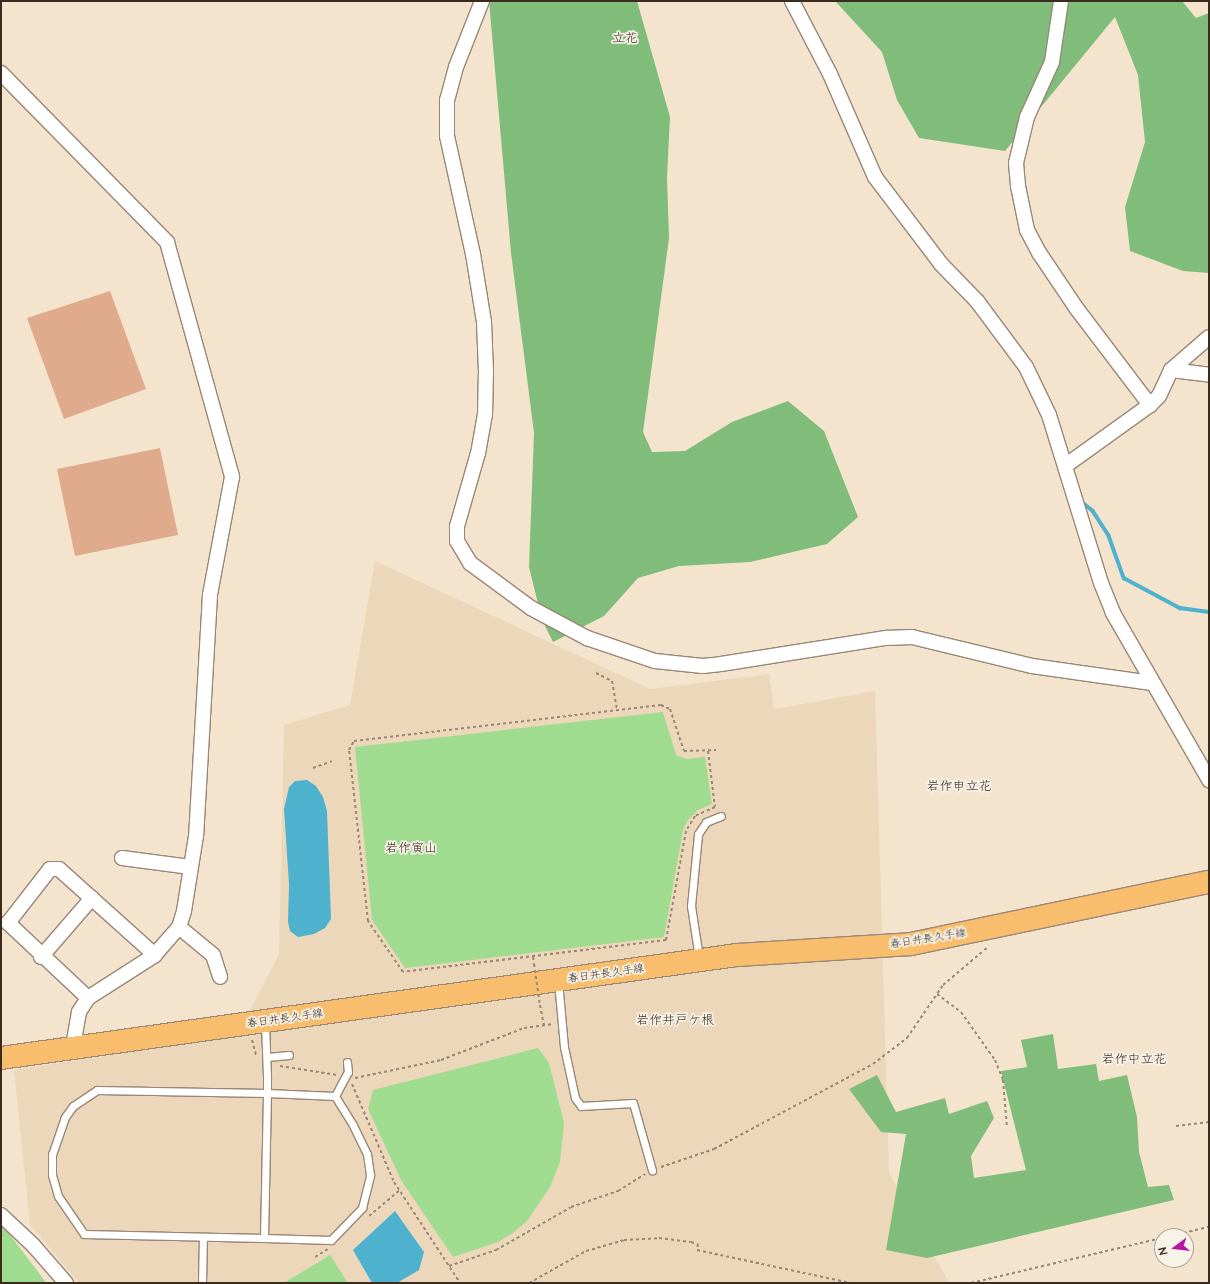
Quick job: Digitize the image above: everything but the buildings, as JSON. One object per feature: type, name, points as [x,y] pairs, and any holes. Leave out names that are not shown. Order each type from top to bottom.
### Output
[{"type":"main road","name":"春日井長久手線","points":[[1,1058],[736,955],[911,944],[1209,882]]},
{"type":"street","points":[[482,1],[456,67],[447,100],[447,136],[473,254],[484,322],[486,371],[485,414],[478,453],[456,526],[457,541],[470,563],[490,580],[538,612],[587,638],[655,661],[703,666],[886,638],[912,637],[1032,666],[1152,683]]},
{"type":"street","points":[[792,1],[830,74],[875,177],[941,264],[977,301],[1026,367],[1049,415],[1104,591],[1113,613],[1152,683],[1193,748],[1209,780]]},
{"type":"street","points":[[1061,1],[1052,62],[1027,117],[1016,163],[1018,186],[1027,230],[1040,254],[1077,309],[1150,405]]},
{"type":"street","points":[[1,73],[167,242],[232,478],[210,595],[196,836],[179,927],[155,955],[88,998],[79,1012],[73,1048]]},
{"type":"street","points":[[1065,466],[1150,405],[1159,396],[1171,370],[1209,337]]},
{"type":"street","points":[[1171,370],[1209,375]]},
{"type":"street","points":[[122,858],[190,867]]},
{"type":"street","points":[[88,998],[41,957],[8,923],[50,869],[59,869],[155,955]]},
{"type":"street","points":[[41,957],[92,898]]},
{"type":"street","points":[[179,927],[213,955],[220,977]]},
{"type":"street","points":[[1,1215],[33,1246],[66,1283]]},
{"type":"lane","points":[[699,960],[691,906],[698,834],[706,822],[721,816]]},
{"type":"lane","points":[[558,981],[569,1076],[575,1098],[581,1106],[633,1103],[652,1170]]},
{"type":"lane","points":[[264,1021],[267,1057],[264,1238]]},
{"type":"lane","points":[[267,1057],[289,1055]]},
{"type":"lane","points":[[335,1096],[348,1072],[347,1062]]},
{"type":"lane","points":[[97,1090],[267,1093],[335,1096],[353,1125],[367,1154],[370,1175],[362,1208],[331,1240],[84,1234],[58,1196],[52,1164],[56,1136],[73,1106],[97,1090]]},
{"type":"lane","points":[[202,1283],[203,1237]]},
{"type":"path","points":[[596,673],[612,681],[617,710]]},
{"type":"path","points":[[708,751],[715,807],[695,816],[686,831],[666,940],[404,972],[368,920],[351,745],[354,742],[666,705],[670,709],[684,751],[716,750]]},
{"type":"path","points":[[313,768],[332,761]]},
{"type":"path","points":[[450,1266],[496,1250],[571,1207],[618,1191],[652,1170],[714,1149],[873,1064],[907,1038],[951,975],[1004,934],[1002,926]]},
{"type":"path","points":[[533,957],[544,1025]]},
{"type":"path","points":[[937,994],[961,1012],[995,1060],[1003,1080],[1007,1128]]},
{"type":"path","points":[[352,1084],[354,1079],[441,1060],[524,1028],[562,1023]]},
{"type":"path","points":[[1176,1126],[1209,1122]]},
{"type":"path","points":[[1194,1231],[1209,1227]]},
{"type":"path","points":[[529,1283],[586,1251],[624,1240],[653,1238],[691,1242],[698,1244],[697,1250],[851,1283]]},
{"type":"path","points":[[971,1283],[1154,1240]]},
{"type":"shaded area","points":[[375,561],[650,689],[769,674],[774,709],[875,691],[889,1173],[949,1283],[79,1283],[30,1225],[14,1070],[237,1035],[279,954],[284,725],[350,705]]},
{"type":"green space","points":[[489,1],[637,1],[670,117],[667,178],[669,238],[643,432],[652,452],[685,451],[732,422],[788,401],[824,431],[858,517],[827,544],[750,562],[679,566],[638,578],[604,616],[553,642],[542,620],[529,567],[534,433],[511,253]]},
{"type":"green space","points":[[835,1],[1182,1],[1196,18],[1209,13],[1209,273],[1183,271],[1130,251],[1125,207],[1145,142],[1138,75],[1115,17],[1005,151],[919,138],[897,100],[882,52]]},
{"type":"green space","points":[[663,712],[676,755],[687,759],[705,757],[712,804],[698,810],[688,820],[683,830],[664,937],[405,968],[372,920],[355,747]]},
{"type":"green space","points":[[1053,1034],[1058,1069],[1096,1064],[1099,1081],[1127,1075],[1137,1117],[1139,1152],[1148,1187],[1169,1185],[1174,1200],[927,1258],[886,1250],[906,1134],[881,1132],[849,1089],[877,1075],[896,1112],[945,1098],[949,1114],[987,1101],[994,1118],[971,1156],[974,1178],[1026,1170],[1001,1071],[1027,1067],[1021,1040]]},
{"type":"green space","points":[[538,1048],[549,1063],[564,1123],[560,1162],[550,1187],[527,1221],[513,1233],[498,1242],[453,1257],[401,1180],[368,1109],[373,1090]]},
{"type":"green space","points":[[1,1223],[45,1281],[43,1283],[1,1283]]},
{"type":"green space","points":[[330,1255],[348,1283],[284,1283]]},
{"type":"water","points":[[307,780],[316,786],[323,797],[327,811],[331,919],[325,928],[314,934],[298,937],[290,931],[288,922],[289,884],[284,809],[289,787],[295,781]]},
{"type":"water","points":[[395,1211],[424,1252],[419,1270],[397,1283],[372,1283],[353,1250]]},
{"type":"waterway","points":[[1082,502],[1093,511],[1109,536],[1124,578],[1180,608],[1209,612]]},
{"type":"district","name":"立花","points":[[625,38]]},
{"type":"district","name":"岩作申立花","points":[[959,786]]},
{"type":"district","name":"岩作寅山","points":[[411,848]]},
{"type":"district","name":"岩作井戸ケ根","points":[[675,1020]]},
{"type":"district","name":"岩作中立花","points":[[1134,1059]]}]
